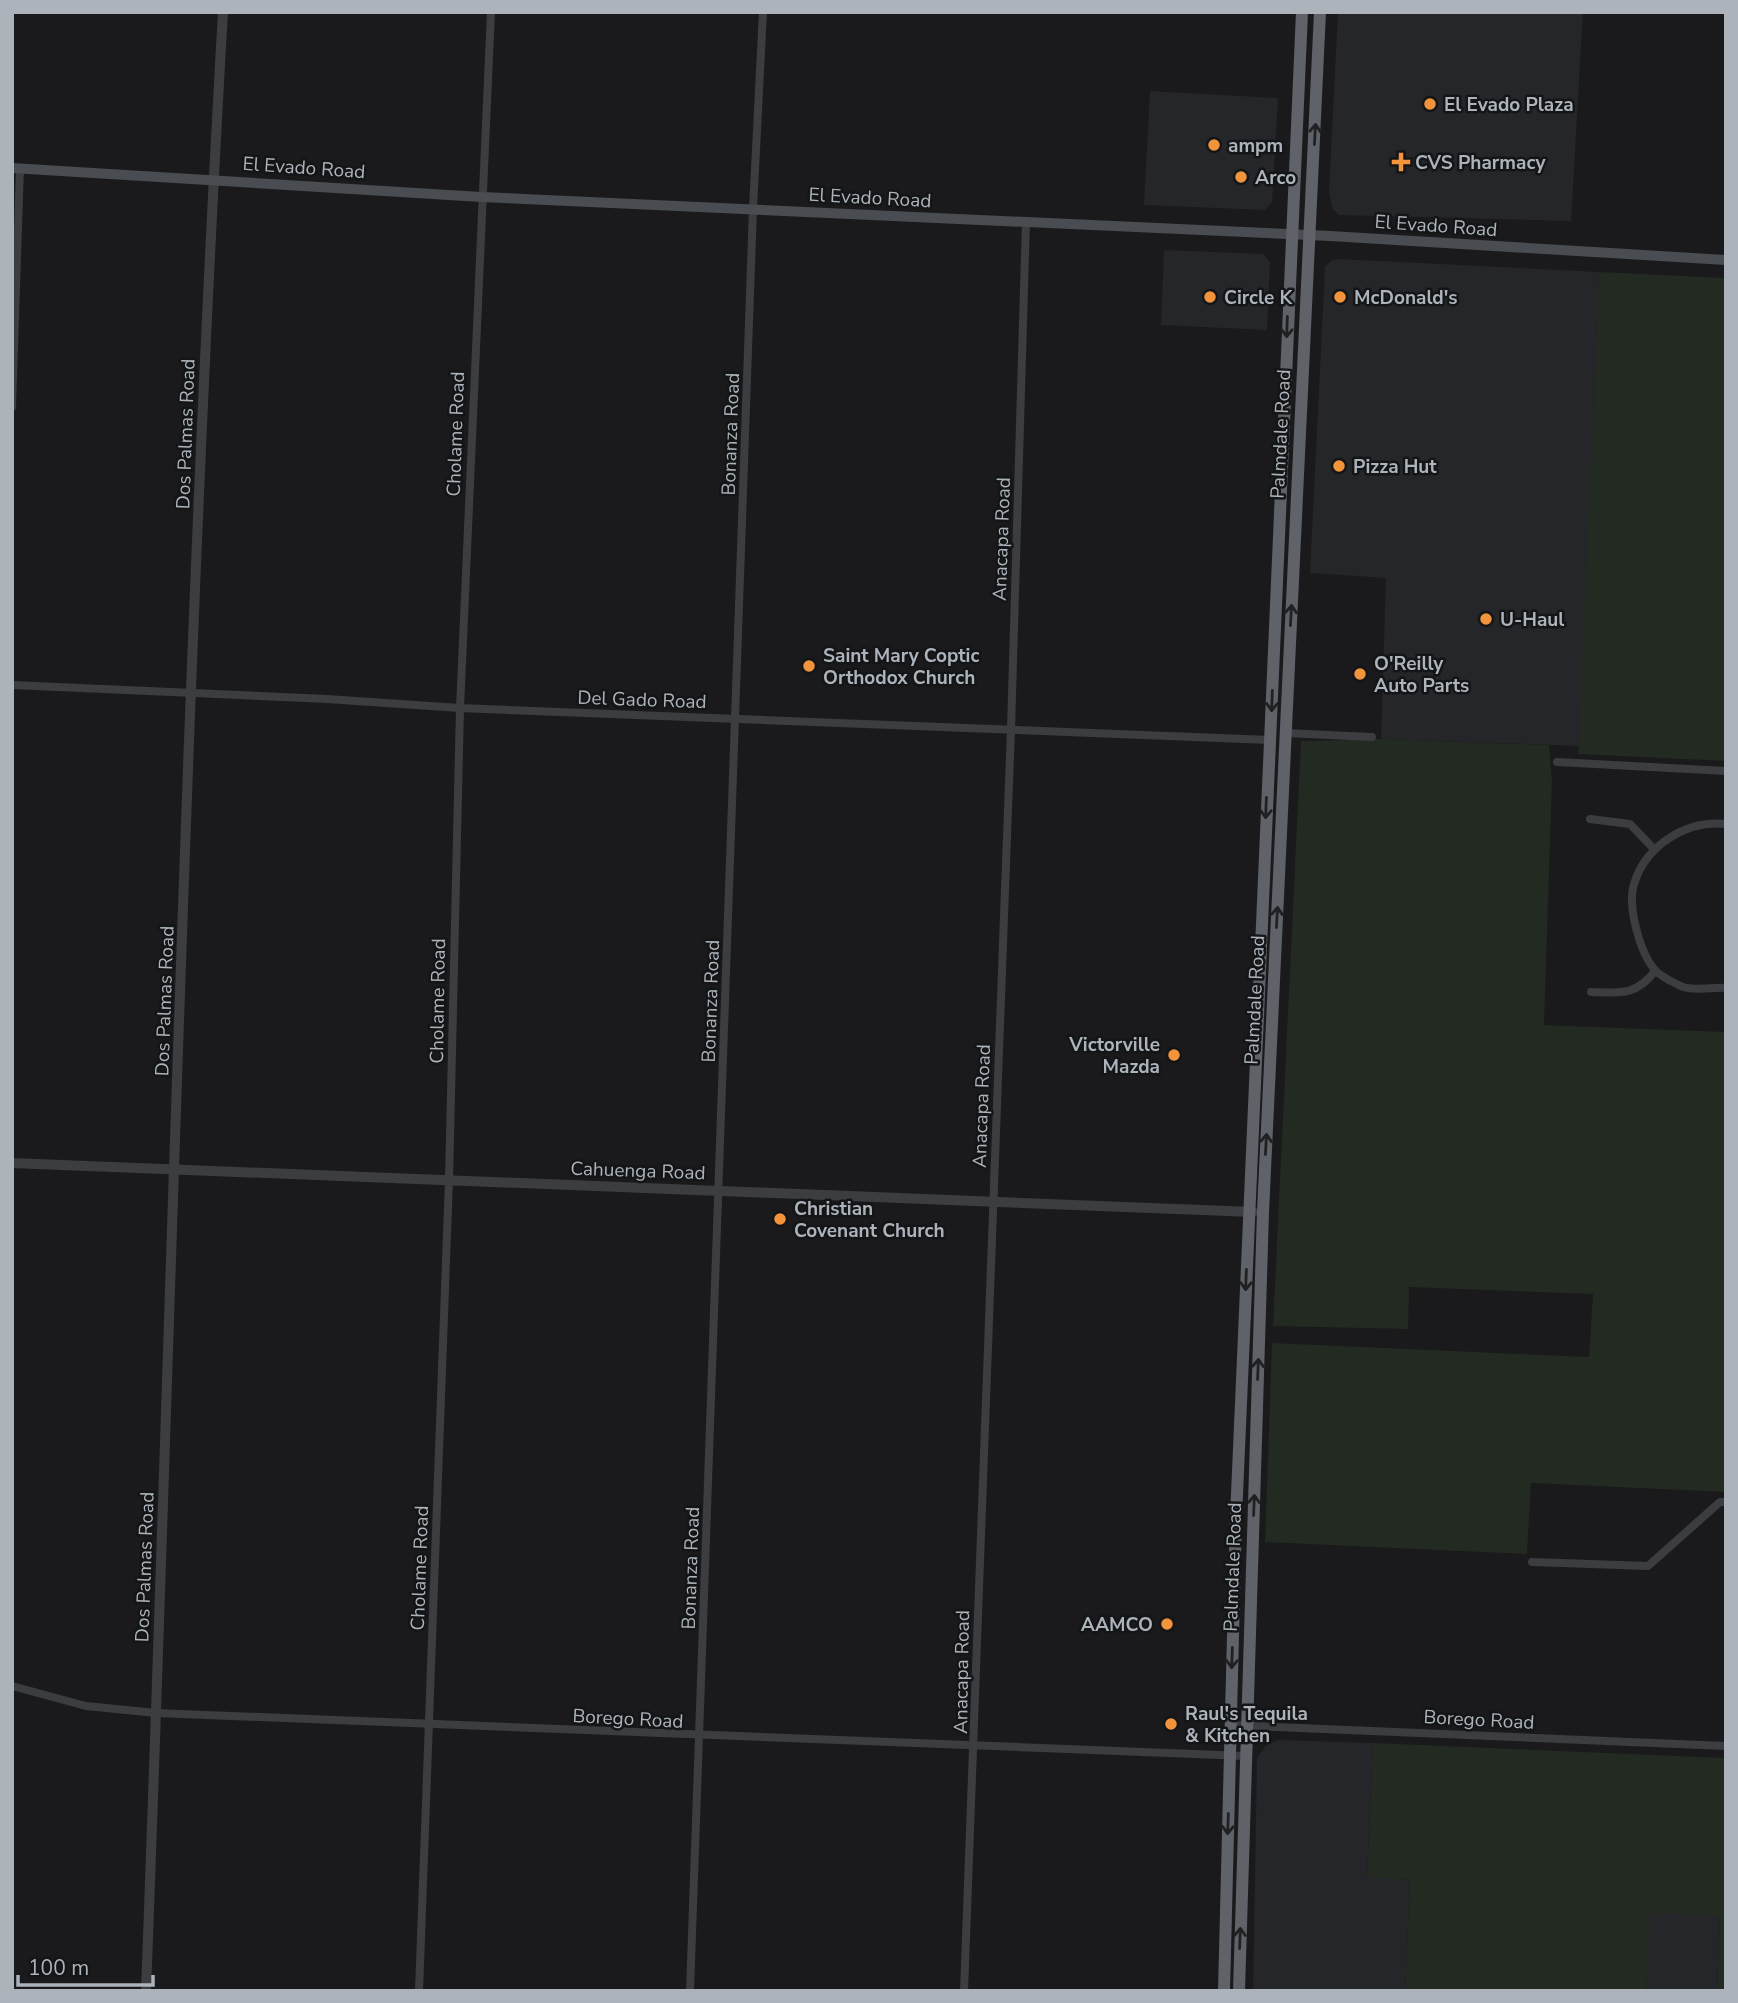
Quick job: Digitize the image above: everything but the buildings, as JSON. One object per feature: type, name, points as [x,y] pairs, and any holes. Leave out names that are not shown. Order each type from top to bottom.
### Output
[{"type":"highway","name":"Palmdale Road","points":[[1239,1991],[1245,1725],[1263,1212],[1320,12]]},
{"type":"highway","name":"Palmdale Road","points":[[1224,1991],[1248,1212],[1302,13]]},
{"type":"highway","points":[[1302,13],[1312,24],[1310,66],[1317,80]]},
{"type":"main road","name":"El Evado Road","points":[[16,168],[213,178],[481,197],[1292,234],[1726,260]]},
{"type":"street","name":"Dos Palmas Road","points":[[146,1991],[192,692],[213,178],[223,12]]},
{"type":"street","name":"Cholame Road","points":[[419,1991],[449,1180],[460,708],[491,12]]},
{"type":"street","name":"Bonanza Road","points":[[690,1991],[763,12]]},
{"type":"street","points":[[12,407],[16,168]]},
{"type":"street","name":"Anacapa Road","points":[[964,1991],[1011,729],[1026,221]]},
{"type":"street","name":"Del Gado Road","points":[[12,685],[192,692],[460,708],[1270,740]]},
{"type":"street","points":[[1285,733],[1372,737]]},
{"type":"street","points":[[1557,762],[1726,771]]},
{"type":"street","points":[[1591,820],[1630,824],[1654,849]]},
{"type":"street","points":[[1726,824],[1699,825],[1683,829],[1654,849],[1633,884],[1635,930],[1655,971],[1684,987],[1726,988]]},
{"type":"street","points":[[1591,992],[1632,991],[1645,985],[1655,971]]},
{"type":"street","name":"Cahuenga Road","points":[[12,1163],[1263,1212]]},
{"type":"street","points":[[1532,1562],[1648,1566],[1720,1502],[1726,1502]]},
{"type":"street","name":"Borego Road","points":[[12,1686],[86,1706],[156,1713],[975,1748],[1245,1756]]},
{"type":"street","name":"Borego Road","points":[[1231,1725],[1726,1746]]},
{"type":"shaded area","name":"El Evado Plaza","points":[[1338,12],[1583,12],[1571,221],[1339,215],[1332,208],[1329,191]]},
{"type":"shaded area","points":[[1150,91],[1278,98],[1272,202],[1265,210],[1144,205]]},
{"type":"shaded area","points":[[1164,250],[1263,254],[1270,262],[1267,330],[1161,325]]},
{"type":"shaded area","points":[[1339,259],[1599,272],[1580,746],[1381,739],[1386,578],[1310,573],[1325,267],[1331,261]]},
{"type":"shaded area","points":[[1599,272],[1726,278],[1726,761],[1578,754]]},
{"type":"shaded area","points":[[1381,739],[1549,745],[1552,780],[1544,1025],[1726,1032],[1726,1492],[1531,1483],[1527,1554],[1265,1542],[1272,1343],[1589,1357],[1593,1294],[1409,1287],[1408,1329],[1273,1326],[1301,741]]},
{"type":"shaded area","points":[[1279,1740],[1373,1743],[1367,1876],[1410,1880],[1405,1991],[1253,1991],[1257,1758],[1267,1744]]},
{"type":"shaded area","points":[[1373,1743],[1726,1758],[1726,1991],[1717,1991],[1720,1916],[1650,1913],[1646,1991],[1405,1991],[1410,1880],[1367,1877]]},
{"type":"shaded area","points":[[1649,1912],[1720,1915],[1717,1991],[1646,1991]]},
{"type":"place","name":"El Evado Plaza","points":[[1430,104]]},
{"type":"place","name":"ampm","points":[[1214,145]]},
{"type":"place","name":"CVS Pharmacy","points":[[1401,162]]},
{"type":"place","name":"Arco","points":[[1241,177]]},
{"type":"place","name":"Circle K","points":[[1210,297]]},
{"type":"place","name":"McDonald's","points":[[1340,297]]},
{"type":"place","name":"Pizza Hut","points":[[1339,466]]},
{"type":"place","name":"U-Haul","points":[[1486,619]]},
{"type":"place","name":"Saint Mary Coptic Orthodox Church","points":[[809,666]]},
{"type":"place","name":"O'Reilly Auto Parts","points":[[1360,674]]},
{"type":"place","name":"Victorville Mazda","points":[[1174,1055]]},
{"type":"place","name":"Christian Covenant Church","points":[[780,1219]]},
{"type":"place","name":"AAMCO","points":[[1167,1624]]},
{"type":"place","name":"Raul's Tequila & Kitchen","points":[[1171,1724]]}]
